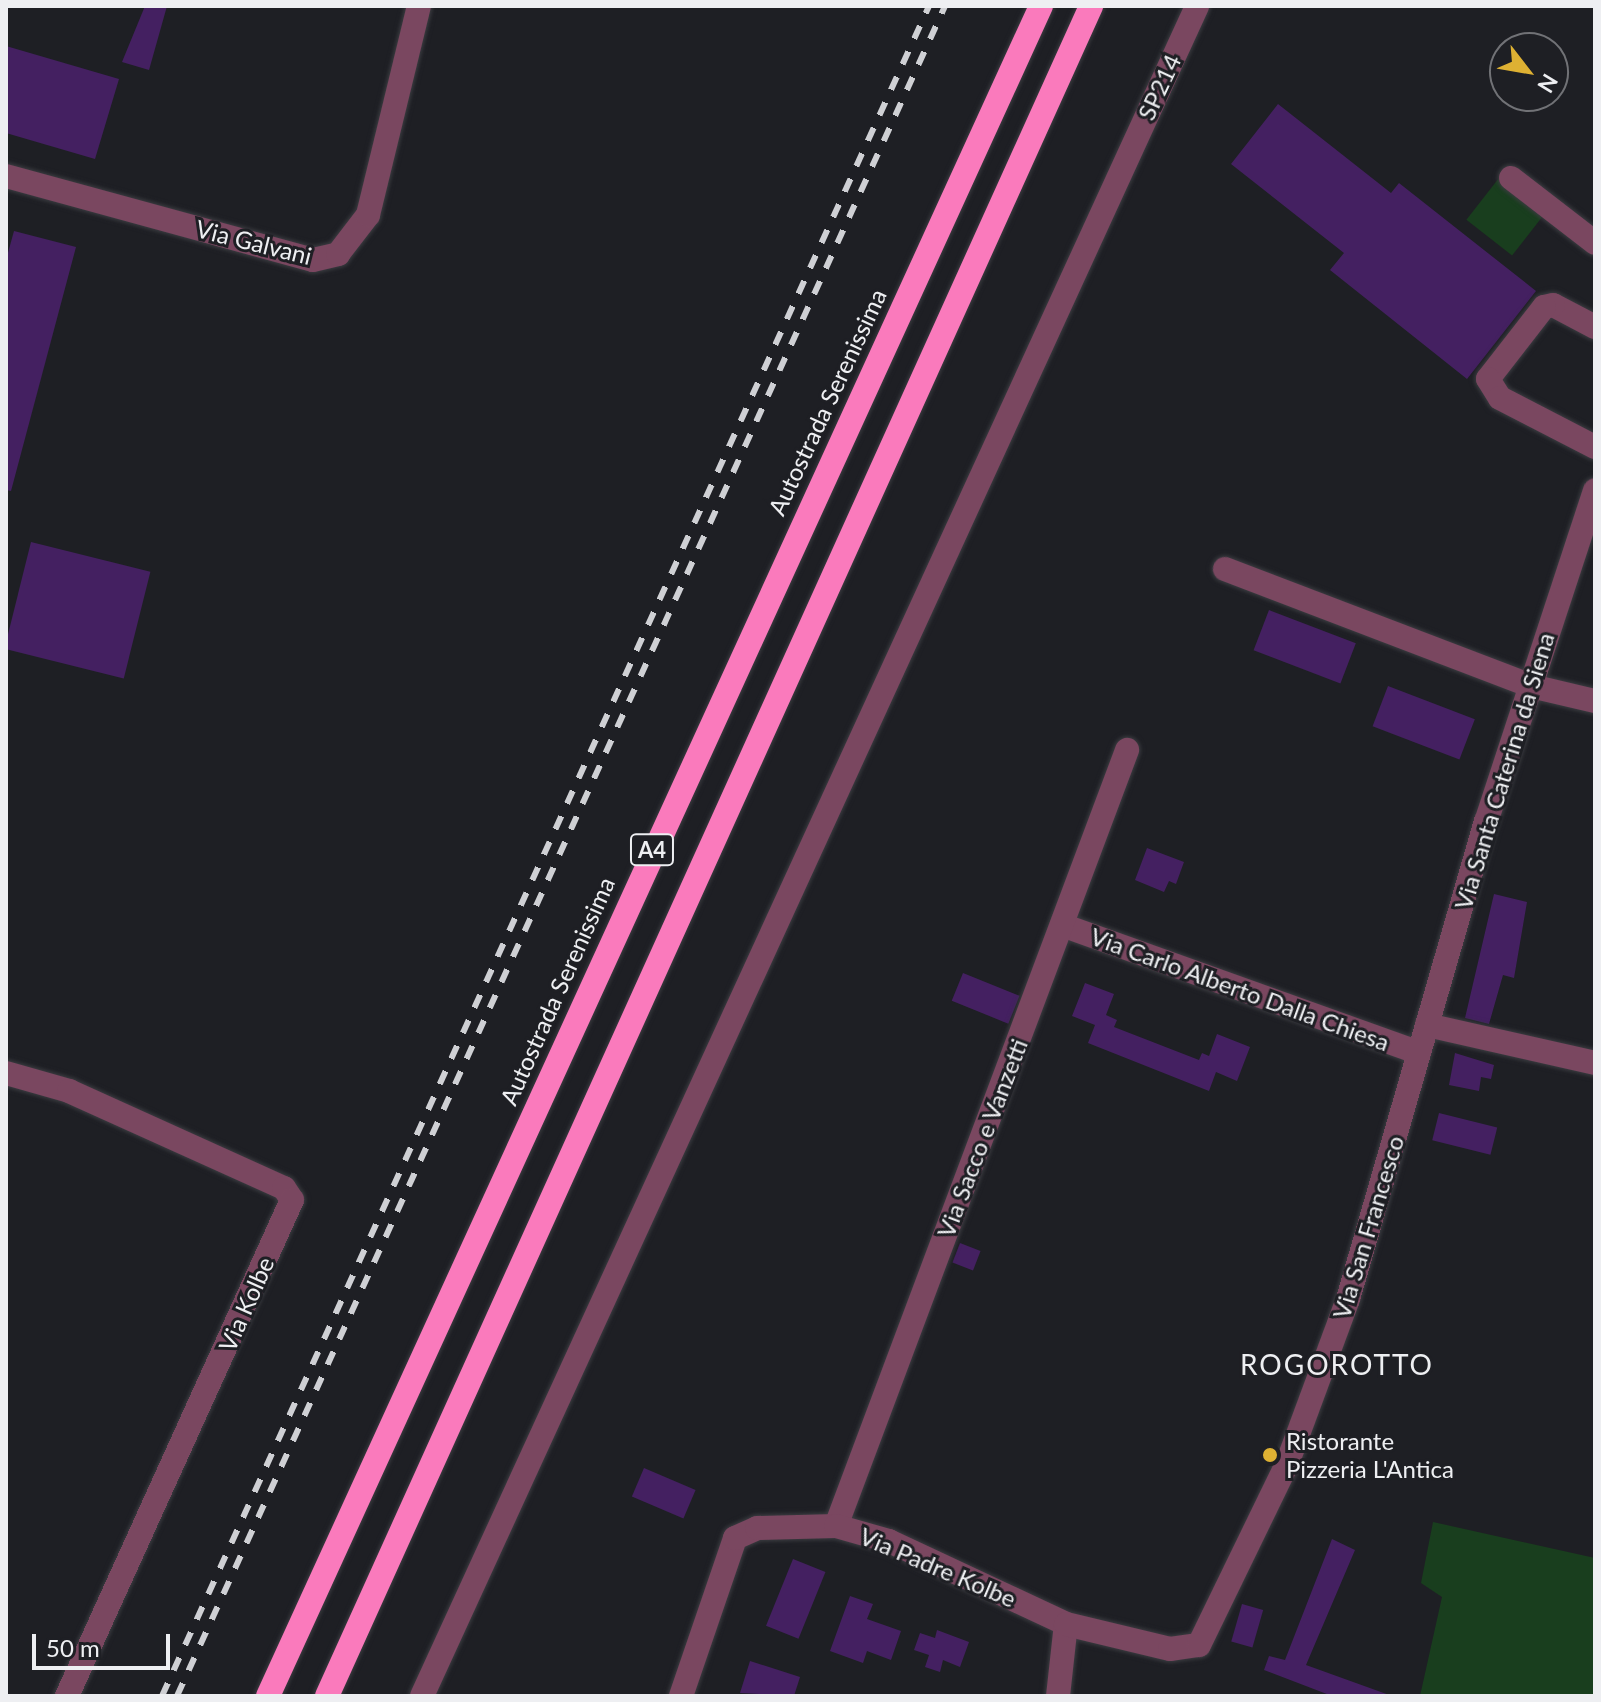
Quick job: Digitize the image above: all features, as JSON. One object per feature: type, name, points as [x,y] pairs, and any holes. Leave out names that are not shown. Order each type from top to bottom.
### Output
[{"type":"highway","name":"Autostrada Serenissima","points":[[268,1696],[1041,6]]},
{"type":"highway","name":"A4","points":[[327,1696],[1091,6]]},
{"type":"street","name":"Via Galvani","points":[[6,176],[313,260],[338,254],[368,215],[419,6]]},
{"type":"street","name":"SP214","points":[[422,1696],[1197,6]]},
{"type":"street","points":[[1511,178],[1595,243]]},
{"type":"street","points":[[1595,327],[1553,305],[1544,307],[1488,379],[1500,398],[1595,447]]},
{"type":"street","name":"Via Santa Caterina da Siena","points":[[1419,1053],[1531,686],[1595,490]]},
{"type":"street","points":[[1225,569],[1531,686],[1595,701]]},
{"type":"street","name":"Via Sacco e Vanzetti","points":[[836,1526],[1127,750]]},
{"type":"street","name":"Via Carlo Alberto Dalla Chiesa","points":[[1062,925],[1419,1053]]},
{"type":"street","points":[[1427,1025],[1595,1063]]},
{"type":"street","name":"Via San Francesco","points":[[1066,1624],[1170,1649],[1199,1645],[1211,1630],[1287,1464],[1348,1299],[1419,1053]]},
{"type":"street","name":"Via Kolbe","points":[[6,1073],[69,1091],[284,1188],[292,1200],[67,1696]]},
{"type":"street","name":"Via Padre Kolbe","points":[[681,1696],[735,1538],[757,1528],[836,1526],[889,1541],[1066,1624]]},
{"type":"street","points":[[1058,1696],[1066,1624]]},
{"type":"green space","points":[[1499,178],[1545,214],[1512,255],[1466,220]]},
{"type":"green space","points":[[1433,1522],[1595,1558],[1595,1696],[1420,1696],[1442,1597],[1421,1583]]},
{"type":"building","points":[[145,6],[167,6],[149,70],[122,62]]},
{"type":"building","points":[[6,46],[119,79],[95,159],[6,133]]},
{"type":"building","points":[[1278,104],[1391,193],[1399,183],[1536,291],[1467,379],[1330,270],[1344,253],[1231,164]]},
{"type":"building","points":[[14,231],[76,247],[11,491],[6,490],[6,260]]},
{"type":"building","points":[[31,542],[150,572],[124,678],[6,649]]},
{"type":"building","points":[[1269,610],[1356,643],[1340,683],[1254,650]]},
{"type":"building","points":[[1388,686],[1475,719],[1459,759],[1373,726]]},
{"type":"building","points":[[1147,848],[1184,862],[1176,884],[1169,881],[1164,892],[1135,880]]},
{"type":"building","points":[[1494,894],[1527,902],[1514,978],[1503,975],[1489,1024],[1465,1018]]},
{"type":"building","points":[[963,973],[1020,996],[1008,1024],[952,1001]]},
{"type":"building","points":[[1085,983],[1114,994],[1106,1015],[1117,1020],[1114,1027],[1199,1060],[1202,1053],[1209,1056],[1217,1034],[1250,1047],[1237,1081],[1216,1072],[1209,1091],[1088,1043],[1095,1025],[1072,1016]]},
{"type":"building","points":[[1455,1053],[1494,1065],[1491,1079],[1481,1077],[1479,1091],[1449,1085]]},
{"type":"building","points":[[1439,1113],[1497,1128],[1490,1155],[1432,1140]]},
{"type":"building","points":[[960,1243],[981,1251],[973,1270],[952,1263]]},
{"type":"building","points":[[644,1468],[696,1490],[683,1518],[632,1497]]},
{"type":"building","points":[[1332,1539],[1355,1550],[1306,1665],[1392,1696],[1332,1696],[1264,1670],[1269,1656],[1285,1660]]},
{"type":"building","points":[[793,1559],[825,1572],[798,1639],[766,1626]]},
{"type":"building","points":[[850,1596],[873,1604],[867,1619],[901,1631],[891,1660],[867,1651],[863,1663],[830,1651]]},
{"type":"building","points":[[1242,1604],[1263,1610],[1252,1648],[1231,1641]]},
{"type":"building","points":[[937,1630],[969,1642],[960,1667],[943,1660],[940,1672],[925,1667],[929,1655],[914,1650],[920,1633],[935,1638]]},
{"type":"building","points":[[750,1661],[800,1677],[794,1696],[740,1693]]},
{"type":"railway","points":[[162,1696],[929,6]]},
{"type":"railway","points":[[177,1696],[945,6]]},
{"type":"place","name":"Ristorante Pizzeria L'Antica","points":[[1270,1455]]},
{"type":"district","name":"ROGOROTTO","points":[[1337,1364]]}]
